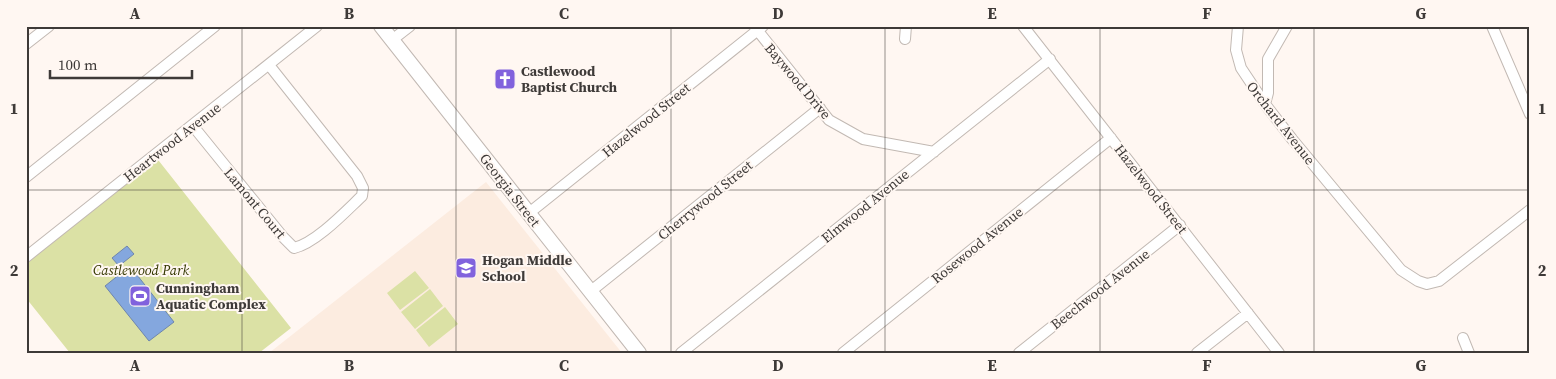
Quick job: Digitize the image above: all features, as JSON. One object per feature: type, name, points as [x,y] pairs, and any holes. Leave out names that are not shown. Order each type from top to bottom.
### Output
[{"type":"main road","name":"Georgia Street","points":[[381,26],[639,353]]},
{"type":"street","points":[[26,44],[48,26]]},
{"type":"street","points":[[26,177],[215,26]]},
{"type":"street","name":"Heartwood Avenue","points":[[26,257],[317,26]]},
{"type":"street","points":[[392,40],[410,26]]},
{"type":"street","points":[[905,39],[906,26]]},
{"type":"street","name":"Hazelwood Street","points":[[1023,26],[1278,353]]},
{"type":"street","name":"Orchard Avenue","points":[[1238,26],[1236,50],[1241,68],[1265,104],[1401,270],[1418,281],[1427,284],[1439,281],[1530,210]]},
{"type":"street","points":[[1265,104],[1268,93],[1268,59],[1287,26]]},
{"type":"street","points":[[1492,26],[1530,114]]},
{"type":"street","name":"Hazelwood Street","points":[[529,213],[758,28]]},
{"type":"street","name":"Baywood Drive","points":[[758,28],[829,120],[863,139],[934,152]]},
{"type":"street","name":"Elmwood Avenue","points":[[681,353],[1050,59]]},
{"type":"street","name":"Lamont Court","points":[[193,126],[294,248],[303,246],[317,236],[362,196],[363,188],[357,176],[268,65]]},
{"type":"street","name":"Cherrywood Street","points":[[591,291],[820,108]]},
{"type":"street","name":"Rosewood Avenue","points":[[843,353],[1111,138]]},
{"type":"street","name":"Beechwood Avenue","points":[[1019,353],[1180,226]]},
{"type":"street","points":[[1197,353],[1248,313]]},
{"type":"street","points":[[1463,338],[1469,353]]},
{"type":"shaded area","name":"Hogan Middle School","points":[[486,182],[622,353],[269,353]]},
{"type":"green space","name":"Castlewood Park","points":[[155,156],[291,328],[259,353],[70,353],[26,298],[26,257]]},
{"type":"green space","points":[[415,271],[429,288],[400,310],[387,293]]},
{"type":"green space","points":[[430,289],[443,306],[415,329],[401,312]]},
{"type":"green space","points":[[445,307],[458,324],[429,347],[416,330]]},
{"type":"water","points":[[127,246],[134,254],[119,266],[112,258]]},
{"type":"water","points":[[130,266],[174,322],[149,341],[105,286]]},
{"type":"place","name":"Castlewood Baptist Church","points":[[505,79]]},
{"type":"place","name":"Hogan Middle School","points":[[466,268]]},
{"type":"place","name":"Cunningham Aquatic Complex","points":[[140,296]]}]
